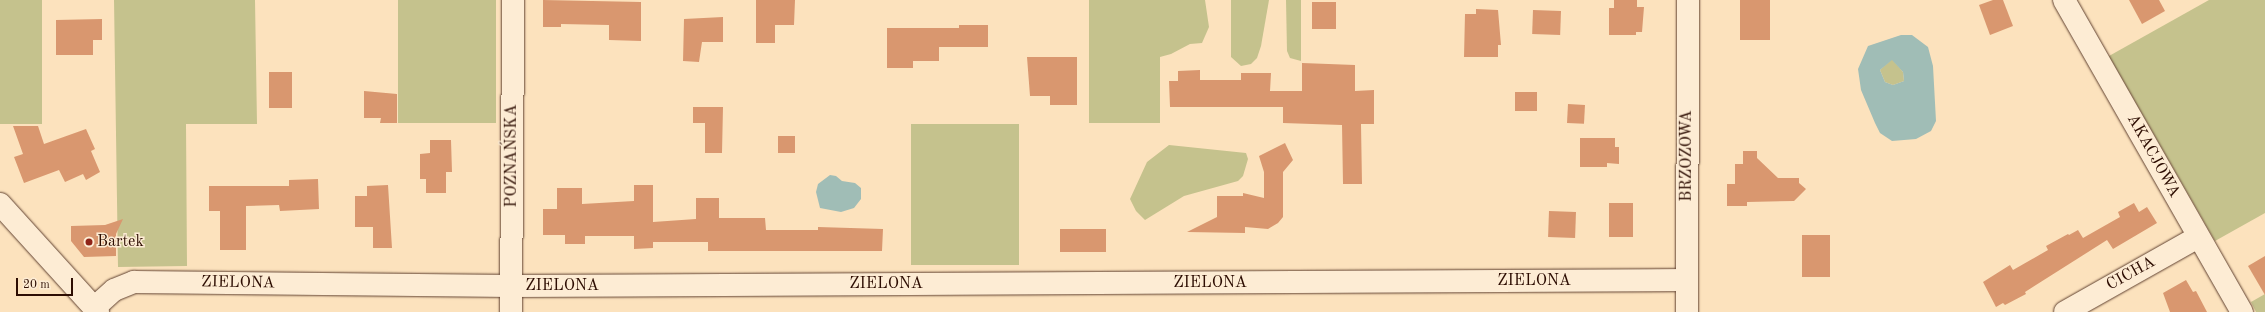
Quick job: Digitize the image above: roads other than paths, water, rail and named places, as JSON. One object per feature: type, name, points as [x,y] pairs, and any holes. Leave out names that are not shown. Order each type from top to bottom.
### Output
[{"type":"street","name":"POZNAŃSKA","points":[[511,312],[513,0]]},
{"type":"street","name":"BRZOZOWA","points":[[1687,312],[1688,0]]},
{"type":"street","name":"AKACJOWA","points":[[2064,0],[2242,312]]},
{"type":"street","points":[[0,204],[96,310]]},
{"type":"street","name":"CICHA","points":[[2065,312],[2198,237]]},
{"type":"street","name":"ZIELONA","points":[[96,310],[114,290],[134,282],[511,286],[1687,280]]},
{"type":"water","points":[[1901,35],[1912,35],[1928,47],[1933,66],[1936,121],[1931,131],[1916,139],[1892,141],[1880,133],[1861,90],[1858,69],[1868,46]],"holes":[[[1892,60],[1903,72],[1904,81],[1893,85],[1885,82],[1880,70]]]},
{"type":"water","points":[[830,175],[836,176],[842,181],[855,183],[861,188],[861,199],[854,208],[841,212],[820,208],[816,192],[818,184]]},
{"type":"place","name":"Bartek","points":[[89,242]]}]
